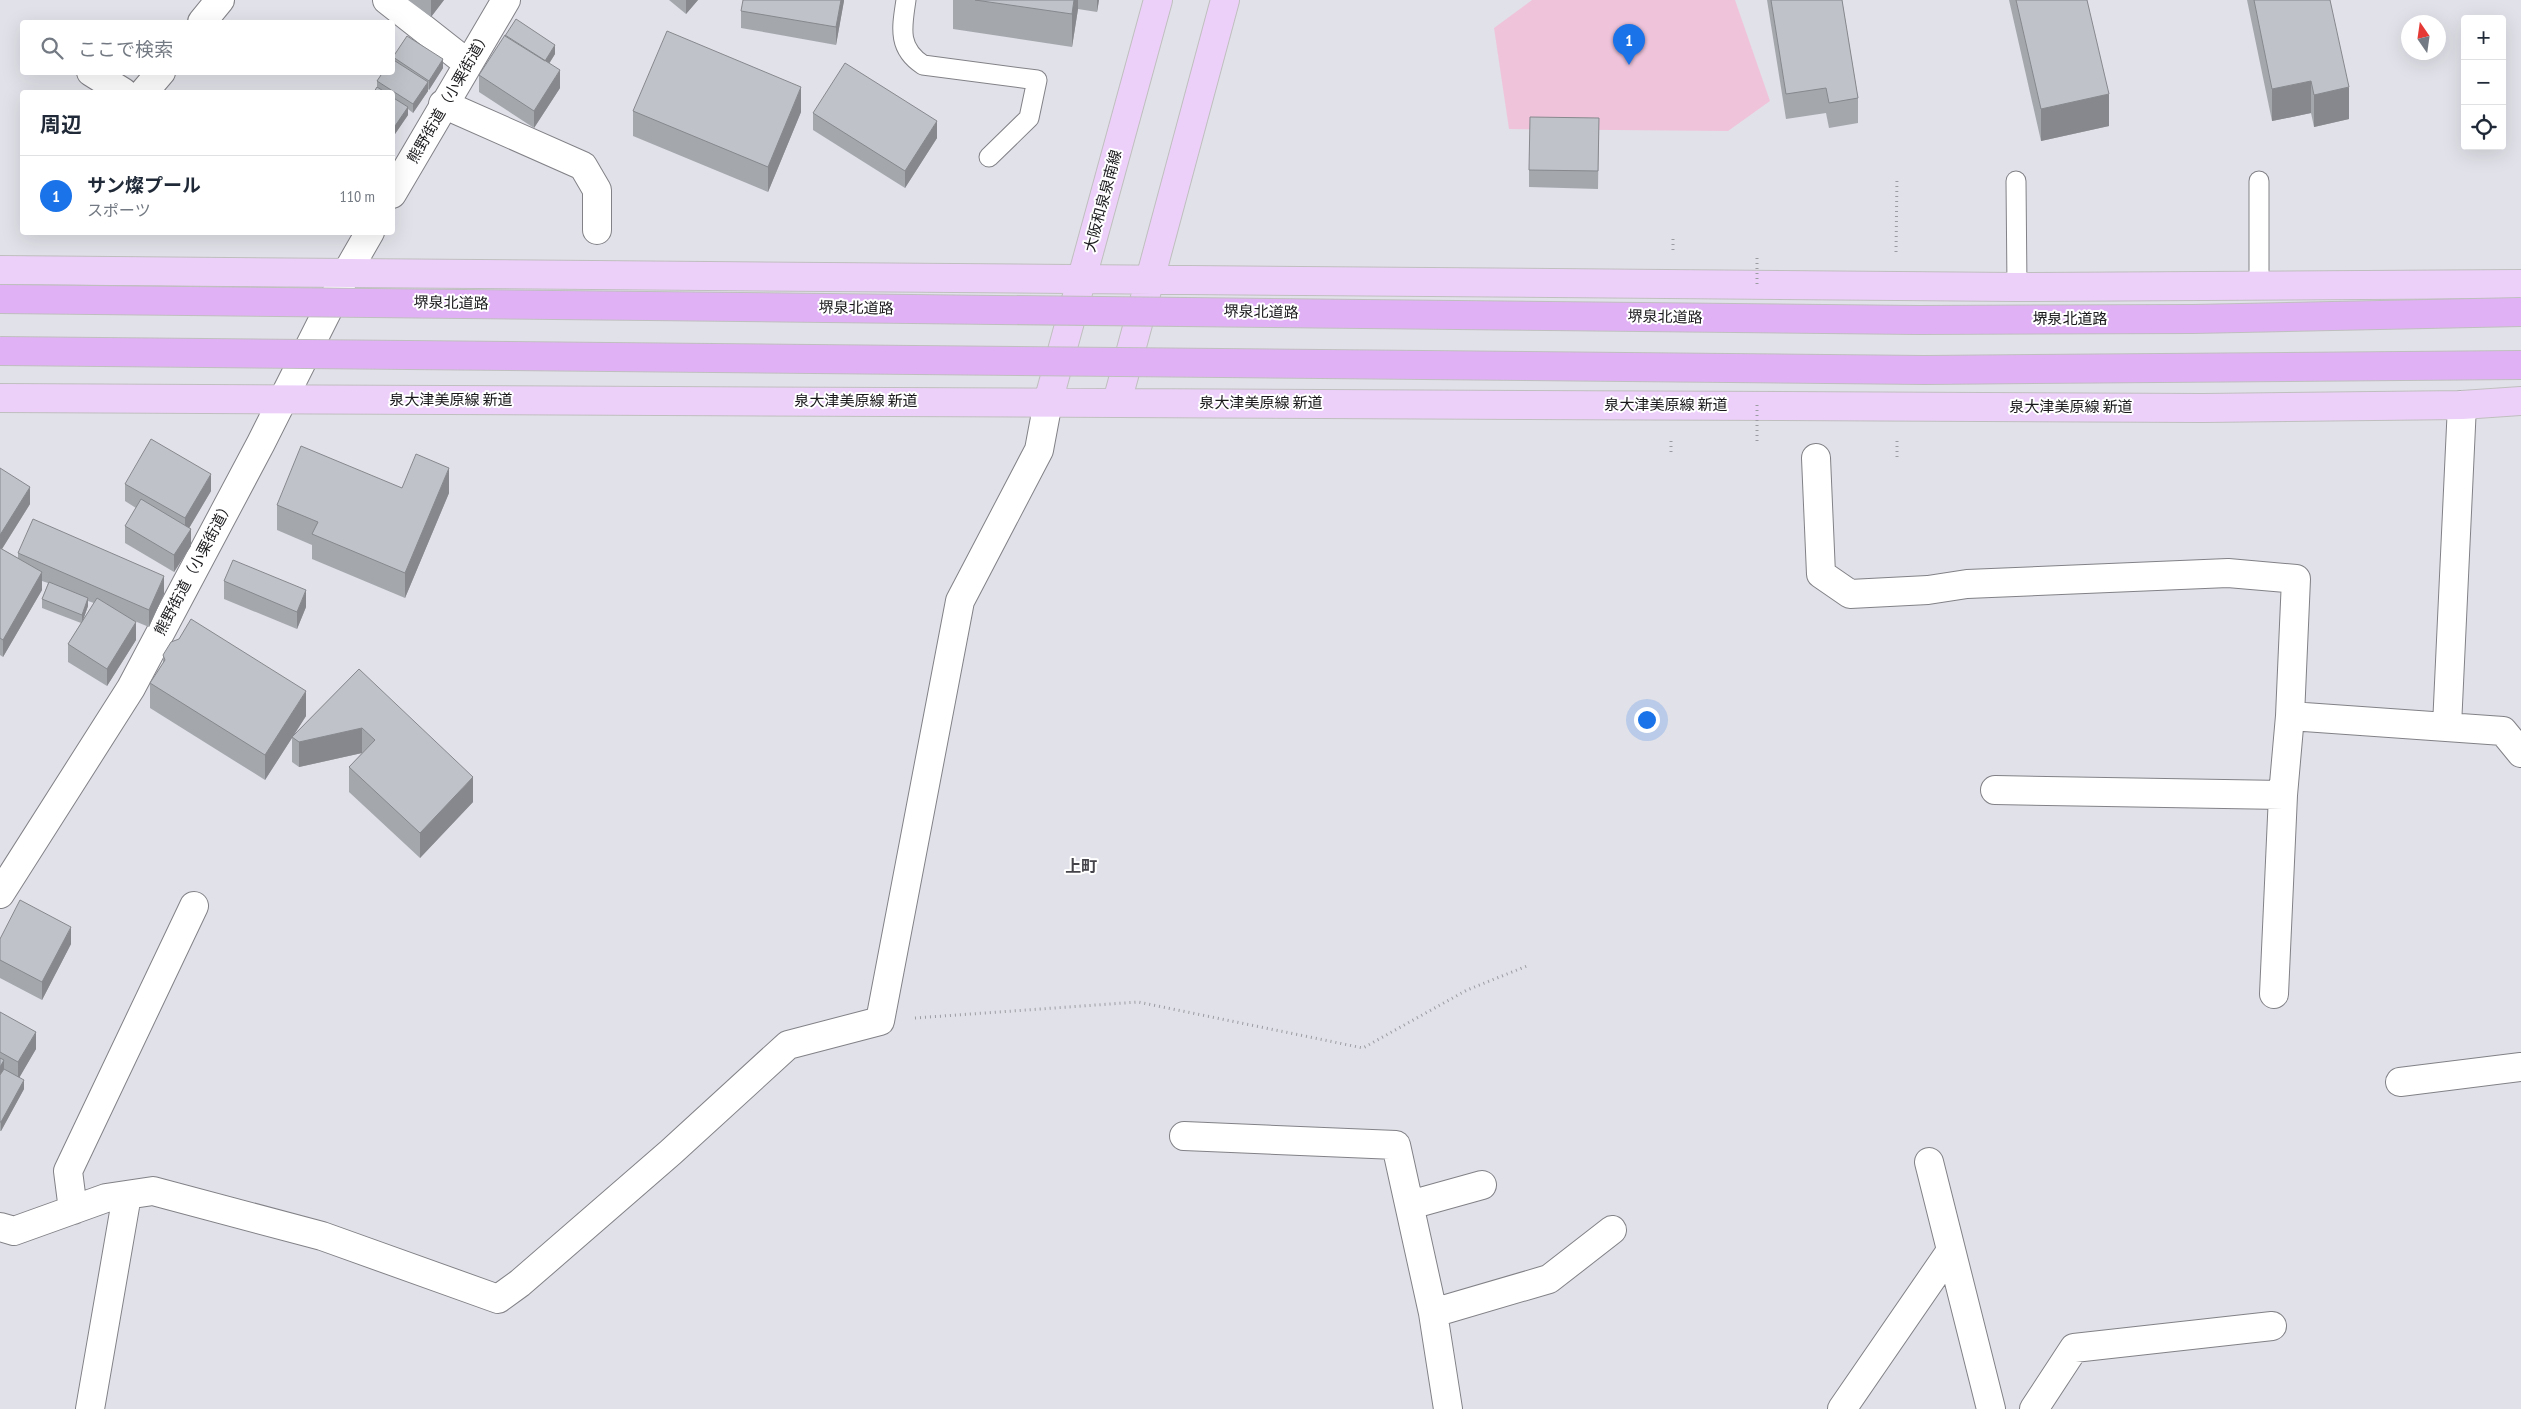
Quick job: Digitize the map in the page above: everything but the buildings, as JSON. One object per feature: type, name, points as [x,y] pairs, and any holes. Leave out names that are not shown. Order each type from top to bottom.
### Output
[{"type":"highway","name":"堺泉北道路","points":[[0,298],[1918,320],[2193,319],[2521,312]]},
{"type":"highway","points":[[0,351],[1925,370],[2521,365]]},
{"type":"main road","name":"大阪和泉泉南線","points":[[1048,402],[1158,0]]},
{"type":"main road","points":[[1117,402],[1225,0]]},
{"type":"main road","points":[[0,270],[2017,287],[2521,284]]},
{"type":"main road","name":"泉大津美原線 新道","points":[[0,398],[2193,408],[2462,406],[2521,402]]},
{"type":"street","points":[[204,20],[220,0]]},
{"type":"street","points":[[387,0],[467,63]]},
{"type":"street","name":"熊野街道（小栗街道）","points":[[395,189],[467,63],[506,0]]},
{"type":"street","points":[[96,75],[120,90]]},
{"type":"street","points":[[146,90],[158,75]]},
{"type":"street","points":[[443,104],[583,166],[597,190],[598,230]]},
{"type":"street","name":"熊野街道（小栗街道）","points":[[0,894],[131,688],[347,272],[368,235]]},
{"type":"street","points":[[0,1227],[14,1231],[106,1198],[154,1191],[322,1236],[498,1299],[520,1283],[664,1158],[788,1045],[880,1021],[960,601],[1039,450],[1048,402]]},
{"type":"street","points":[[2447,726],[2462,406]]},
{"type":"street","points":[[1816,458],[1821,574],[1850,594],[1928,590],[1967,584],[2228,573],[2296,578],[2290,716],[2283,795],[2274,994]]},
{"type":"street","points":[[2290,716],[2503,731],[2521,753]]},
{"type":"street","points":[[1995,790],[2283,795]]},
{"type":"street","points":[[73,1210],[68,1171],[194,906]]},
{"type":"street","points":[[2400,1082],[2521,1067]]},
{"type":"street","points":[[1184,1136],[1396,1145],[1433,1313],[1448,1409]]},
{"type":"street","points":[[1929,1162],[1950,1252],[1991,1409]]},
{"type":"street","points":[[1410,1205],[1482,1185]]},
{"type":"street","points":[[90,1409],[127,1195]]},
{"type":"street","points":[[1433,1313],[1549,1279],[1612,1230]]},
{"type":"street","points":[[1842,1409],[1950,1252]]},
{"type":"street","points":[[2034,1409],[2074,1348],[2272,1326]]},
{"type":"lane","points":[[906,0],[902,29],[906,48],[911,58],[923,65],[1037,80],[1029,118],[989,157]]},
{"type":"lane","points":[[2016,181],[2017,287]]},
{"type":"lane","points":[[2259,181],[2259,285]]},
{"type":"path","points":[[1896,257],[1897,178]]},
{"type":"path","points":[[1673,236],[1673,253]]},
{"type":"path","points":[[1671,440],[1671,456]]},
{"type":"path","points":[[1897,441],[1897,458]]},
{"type":"path","points":[[880,1021],[1138,1002],[1363,1048],[1467,990],[1527,966]]},
{"type":"shaded area","points":[[1532,0],[1735,0],[1770,101],[1728,131],[1509,129],[1494,28]]},
{"type":"place","name":"サン燦プール","points":[[1629,65]]},
{"type":"district","name":"上町","points":[[1081,866]]}]
